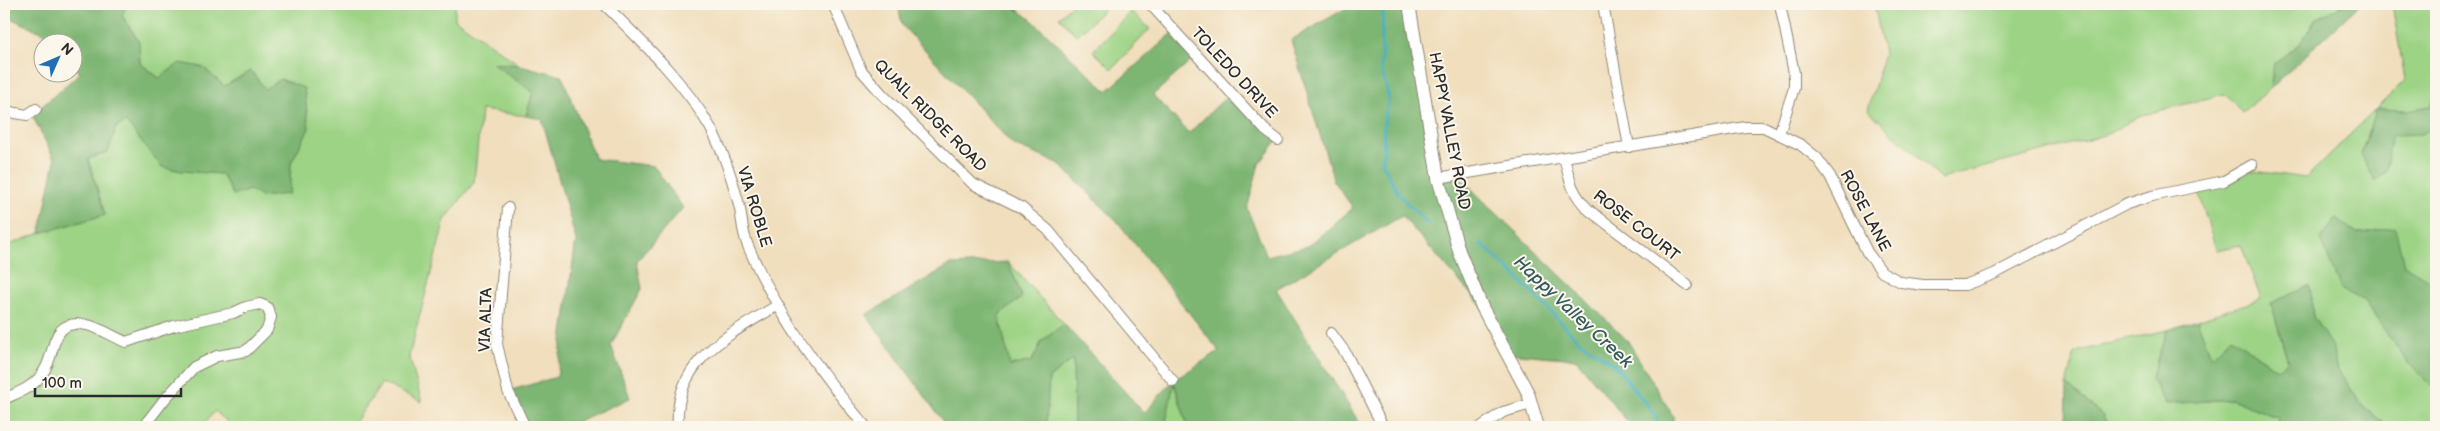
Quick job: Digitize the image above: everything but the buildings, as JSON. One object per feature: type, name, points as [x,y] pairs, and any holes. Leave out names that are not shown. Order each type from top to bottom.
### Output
[{"type":"street","name":"VIA ROBLE","points":[[604,4],[685,90],[711,129],[732,180],[747,244],[778,305],[819,369],[866,427]]},
{"type":"street","name":"QUAIL RIDGE ROAD","points":[[834,4],[861,70],[882,94],[973,184],[1022,208],[1048,230],[1173,381]]},
{"type":"street","name":"HAPPY VALLEY ROAD","points":[[1409,4],[1438,178],[1459,251],[1482,307],[1528,394],[1538,427]]},
{"type":"street","points":[[1603,4],[1629,147]]},
{"type":"street","points":[[1779,134],[1794,88],[1794,73],[1780,4]]},
{"type":"street","name":"TOLEDO DRIVE","points":[[1154,5],[1266,130],[1278,140]]},
{"type":"street","points":[[4,111],[27,115],[36,109]]},
{"type":"street","name":"ROSE LANE","points":[[1438,178],[1746,127],[1764,127],[1801,145],[1817,158],[1830,176],[1867,252],[1882,272],[1901,282],[1923,285],[1966,285],[1994,274],[2128,204],[2152,196],[2224,181],[2252,165]]},
{"type":"street","name":"ROSE COURT","points":[[1564,157],[1572,190],[1577,198],[1589,210],[1687,285]]},
{"type":"street","name":"VIA ALTA","points":[[508,208],[497,344],[508,391],[525,427]]},
{"type":"street","points":[[4,399],[31,387],[45,371],[54,340],[60,330],[74,324],[89,325],[126,342],[174,326],[233,313],[246,307],[260,304],[267,307],[271,317],[267,330],[246,351],[217,356],[194,367],[143,427]]},
{"type":"street","points":[[678,427],[680,393],[696,363],[715,344],[778,305]]},
{"type":"street","points":[[1331,333],[1345,352],[1383,427]]},
{"type":"street","points":[[1480,427],[1503,412],[1531,404]]},
{"type":"green space","points":[[8,4],[127,4],[122,16],[139,42],[140,63],[159,78],[180,63],[203,67],[224,86],[251,71],[265,89],[280,79],[304,88],[309,128],[291,163],[289,194],[261,197],[250,190],[233,195],[222,174],[182,171],[162,167],[126,122],[116,127],[108,152],[88,159],[105,215],[40,233],[55,160],[32,115],[70,82],[82,82],[82,32],[41,32],[8,17]]},
{"type":"green space","points":[[127,4],[455,4],[455,19],[520,65],[493,63],[533,92],[526,116],[481,110],[474,182],[445,220],[409,356],[422,402],[382,383],[352,427],[233,427],[215,411],[201,427],[4,427],[4,254],[6,246],[40,233],[105,215],[88,159],[108,152],[116,127],[127,121],[162,167],[182,171],[222,174],[233,195],[250,190],[289,193],[291,163],[309,128],[265,90],[251,71],[224,86],[203,67],[159,78],[140,63],[139,42],[122,15]]},
{"type":"green space","points":[[898,4],[1010,4],[1031,19],[1107,91],[1175,31],[1197,56],[1153,95],[1189,133],[1231,92],[1278,140],[1259,164],[1247,209],[1267,256],[1308,246],[1353,208],[1334,181],[1291,40],[1348,7],[1349,4],[1409,4],[1438,178],[1457,175],[1628,341],[1673,416],[1673,427],[1632,427],[1576,359],[1507,353],[1482,307],[1402,216],[1276,289],[1362,427],[1188,427],[1174,382],[1165,427],[947,427],[866,315],[950,265],[1008,262],[1022,297],[999,316],[1010,366],[1032,361],[1042,341],[1064,324],[1144,413],[1173,381],[1219,351],[1117,221],[1058,163],[1013,145],[902,25]],"holes":[[[1073,359],[1074,424],[1046,425],[1049,378]]]},
{"type":"green space","points":[[1072,4],[1109,4],[1077,36],[1059,17]]},
{"type":"green space","points":[[1874,4],[2344,4],[2316,19],[2299,45],[2274,63],[2270,89],[2242,112],[2224,94],[2139,116],[2108,134],[1941,179],[1868,110],[1884,54]]},
{"type":"green space","points":[[2344,4],[2360,4],[2270,89],[2274,63],[2299,45],[2316,19]]},
{"type":"green space","points":[[2392,4],[2436,4],[2436,291],[2364,301],[2408,363],[2436,391],[2436,427],[2389,427],[2363,407],[2338,370],[2332,347],[2271,303],[2288,362],[2277,369],[2231,337],[2211,357],[2197,320],[2261,299],[2241,245],[2216,250],[2197,187],[2246,170],[2306,178],[2405,80]],"holes":[[[2376,109],[2405,110],[2361,153]]]},
{"type":"green space","points":[[1131,11],[1150,29],[1112,69],[1093,51]]},
{"type":"green space","points":[[492,63],[520,65],[562,76],[595,159],[654,166],[683,208],[637,261],[642,289],[611,345],[630,398],[565,427],[525,427],[508,391],[557,377],[576,240],[542,119],[526,116],[533,92]]},
{"type":"green space","points":[[2436,92],[2436,126],[2422,134],[2392,135],[2385,172],[2376,182],[2361,155],[2376,109],[2406,110],[2431,106]]},
{"type":"green space","points":[[2337,218],[2357,234],[2395,227],[2404,265],[2436,285],[2436,391],[2408,363],[2364,301],[2341,289],[2320,238]]},
{"type":"green space","points":[[1008,262],[1064,324],[1042,341],[1032,361],[1010,366],[999,316],[1022,296]]},
{"type":"green space","points":[[2310,285],[2313,316],[2332,347],[2338,370],[2363,407],[2389,427],[2276,427],[2278,418],[2232,399],[2167,404],[2151,379],[2167,330],[2197,320],[2211,357],[2231,337],[2277,369],[2288,361],[2271,303]]},
{"type":"green space","points":[[2167,330],[2151,379],[2166,404],[2232,399],[2278,418],[2276,427],[2109,427],[2102,415],[2067,385],[2075,352]]},
{"type":"green space","points":[[1073,358],[1074,425],[1045,425],[1049,378]]},
{"type":"green space","points":[[1173,381],[1188,427],[1165,427]]},
{"type":"green space","points":[[2067,385],[2102,415],[2109,427],[2066,427]]},
{"type":"waterway","name":"Happy Valley Creek","points":[[1383,4],[1381,69],[1389,98],[1384,122],[1383,164],[1399,195],[1428,224]]},
{"type":"waterway","name":"Happy Valley Creek","points":[[1481,244],[1514,274],[1578,340],[1613,363],[1656,416],[1658,427]]}]
